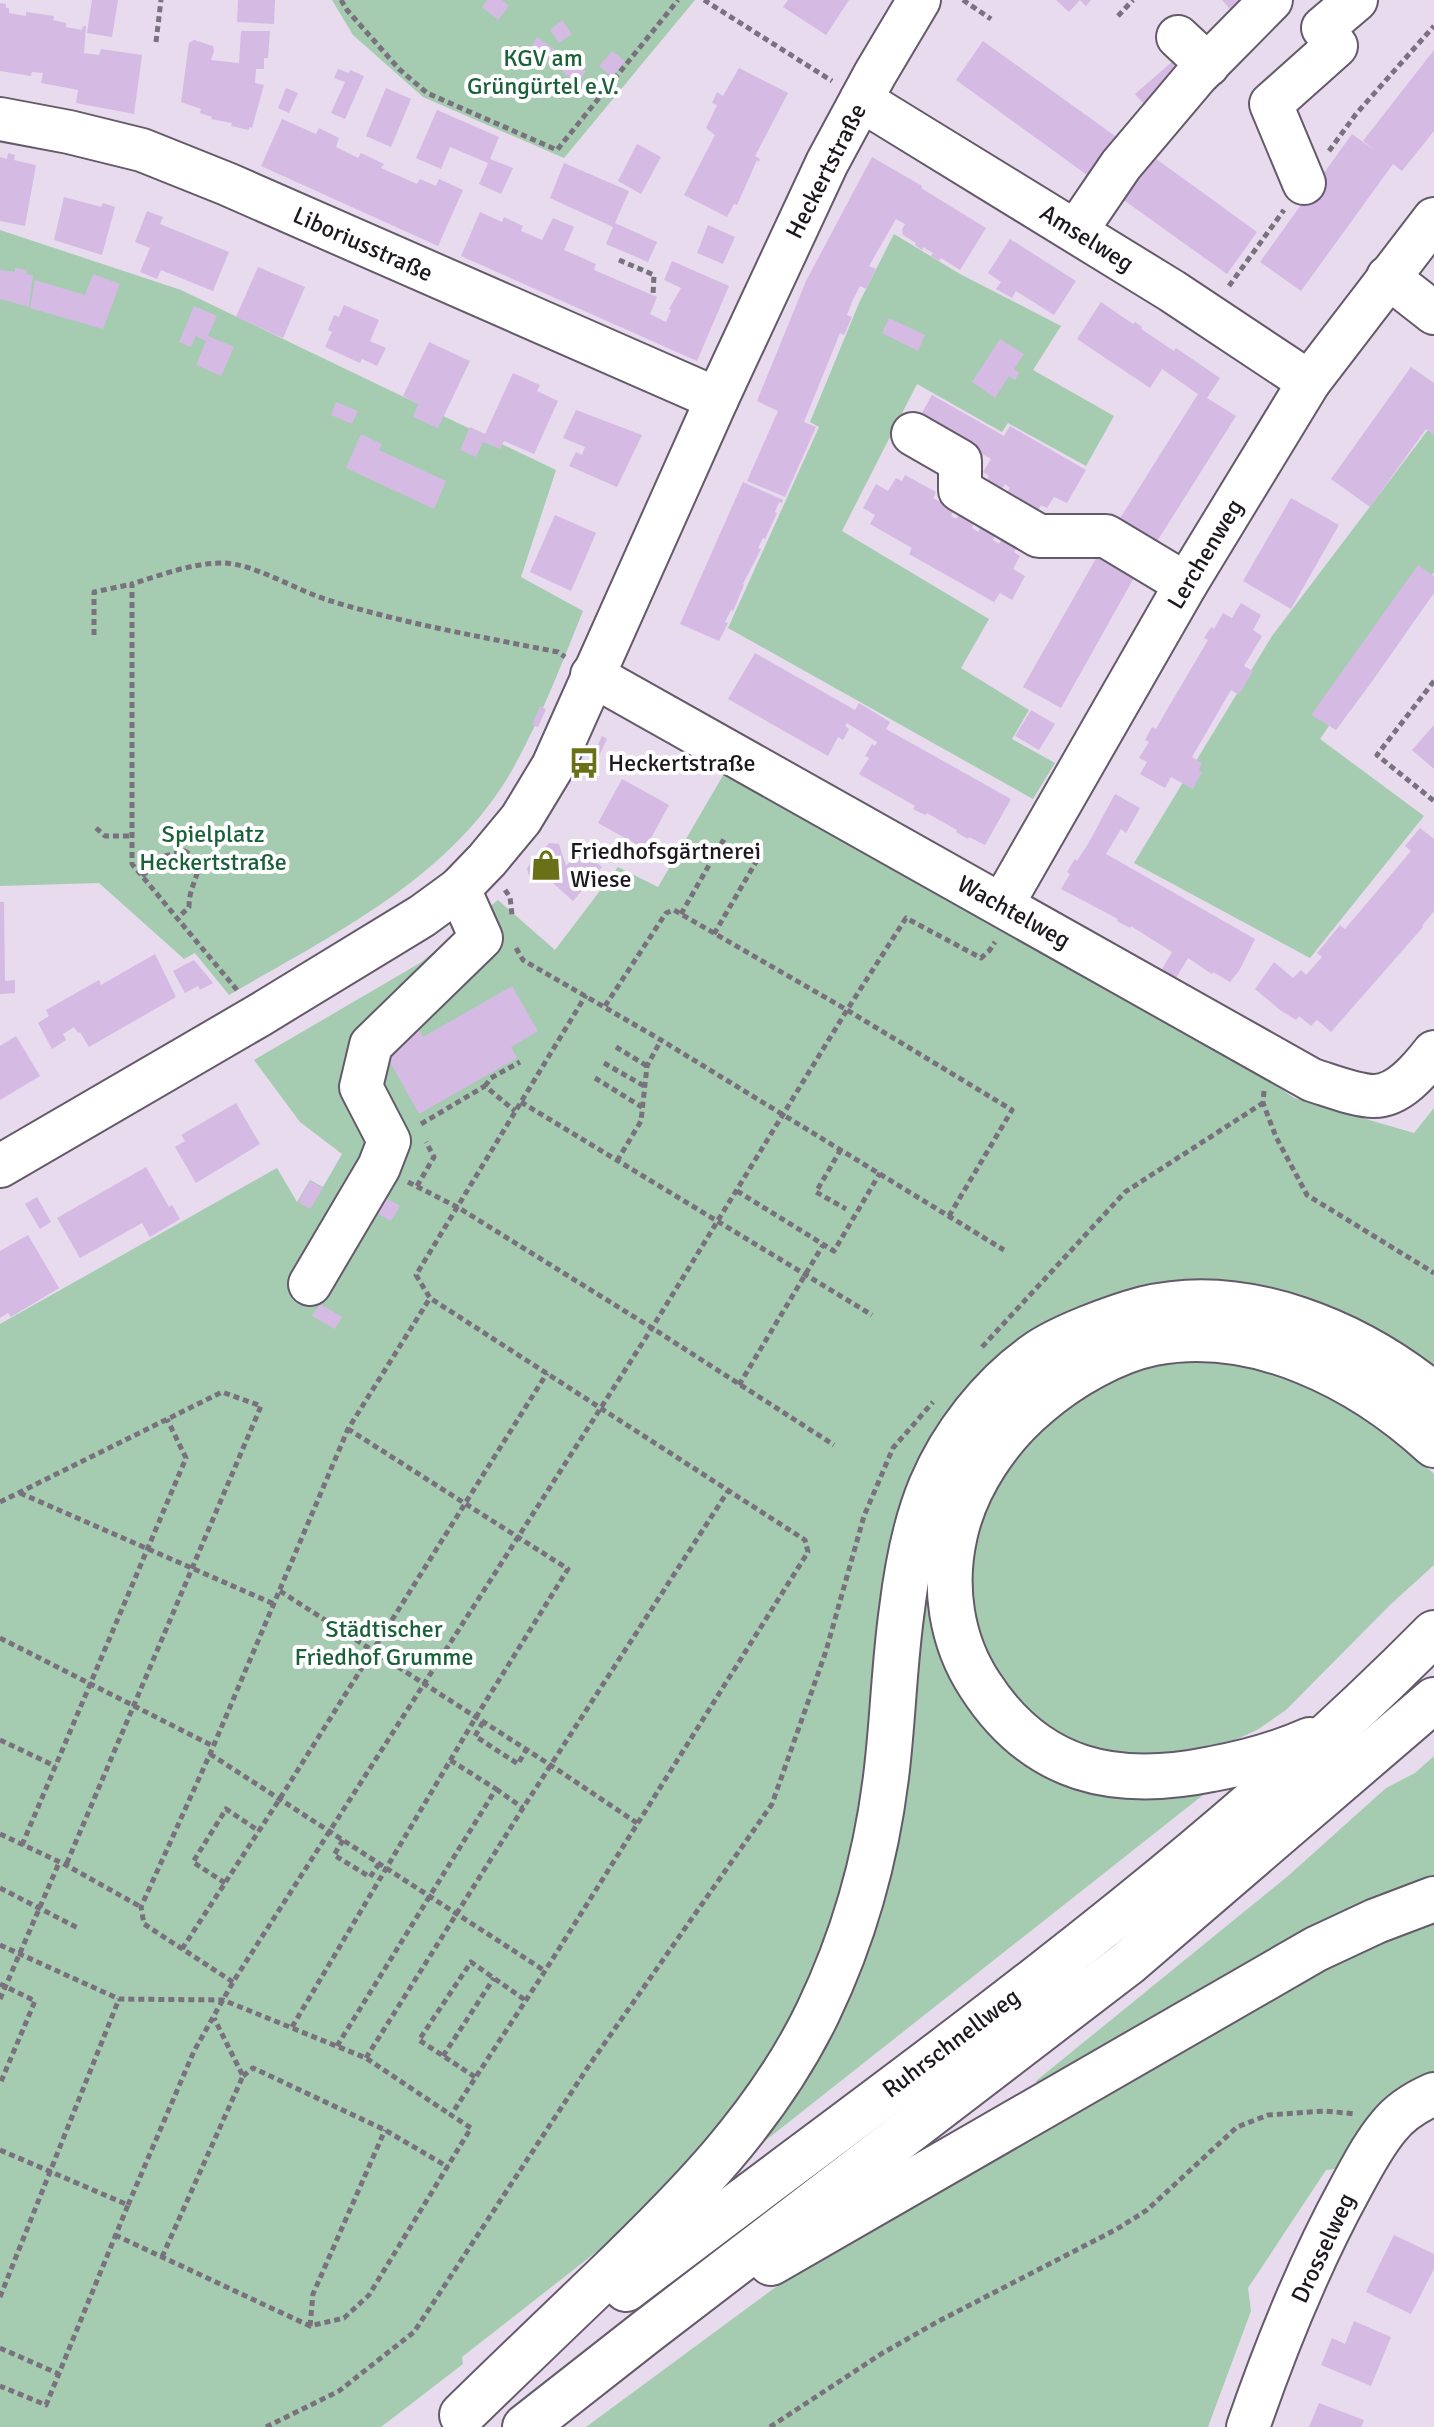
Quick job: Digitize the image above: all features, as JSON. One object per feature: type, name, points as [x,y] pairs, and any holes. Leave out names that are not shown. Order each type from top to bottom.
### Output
[{"type":"highway","points":[[454,2421],[664,2220],[725,2154],[762,2107],[813,2022],[842,1957],[875,1843],[886,1780],[902,1609],[917,1531],[932,1485],[960,1434],[1000,1385],[1037,1353],[1123,1315],[1171,1303],[1224,1303],[1275,1312],[1348,1339],[1413,1378],[1434,1395]]},
{"type":"highway","points":[[1349,1715],[1322,1734],[1279,1752],[1239,1764],[1170,1777],[1137,1778],[1107,1774],[1056,1758],[1016,1730],[971,1672],[960,1647],[951,1608],[949,1570],[955,1532],[976,1482],[996,1448],[1027,1412],[1061,1384],[1102,1361],[1153,1343],[1200,1339],[1251,1345],[1287,1355],[1357,1388],[1394,1412],[1434,1445]]},
{"type":"highway","name":"Ruhrschnellweg","points":[[454,2421],[1044,1972],[1236,1816],[1349,1715],[1434,1633]]},
{"type":"highway","name":"Ruhrschnellweg","points":[[525,2427],[1128,1963],[1434,1700]]},
{"type":"highway","points":[[646,2332],[829,2232],[1316,1949],[1434,1899]]},
{"type":"street","name":"Heckertstraße","points":[[0,1166],[258,1016],[422,916],[473,874],[521,819],[553,766],[717,399],[827,163],[919,0]]},
{"type":"street","points":[[1076,231],[1121,165],[1207,77],[1271,0]]},
{"type":"street","points":[[1288,0],[1307,27],[1323,28],[1356,0]]},
{"type":"street","points":[[1304,183],[1271,104],[1336,46],[1323,28]]},
{"type":"street","points":[[1178,37],[1207,77]]},
{"type":"street","name":"Amselweg","points":[[861,100],[1076,231],[1309,382]]},
{"type":"street","name":"Liboriusstraße","points":[[0,119],[142,150],[227,184],[717,399]]},
{"type":"street","name":"Lerchenweg","points":[[1007,908],[1186,584],[1309,382],[1434,219]]},
{"type":"street","points":[[1388,277],[1434,313]]},
{"type":"street","points":[[913,434],[960,461],[960,490],[1039,536],[1106,536],[1186,584]]},
{"type":"street","name":"Wachtelweg","points":[[592,675],[1312,1080],[1375,1096],[1397,1089],[1419,1072],[1434,1052]]},
{"type":"street","points":[[310,1284],[379,1167],[389,1141],[361,1087],[371,1045],[481,938],[473,874]]},
{"type":"street","name":"Drosselweg","points":[[1248,2427],[1271,2361],[1332,2222],[1372,2149],[1391,2123],[1419,2101],[1434,2094]]},
{"type":"path","points":[[156,42],[161,0]]},
{"type":"path","points":[[341,0],[399,69],[427,93],[557,150],[678,0]]},
{"type":"path","points":[[704,0],[861,100]]},
{"type":"path","points":[[963,0],[991,19]]},
{"type":"path","points":[[1118,16],[1133,0]]},
{"type":"path","points":[[619,260],[654,275],[653,295]]},
{"type":"path","points":[[94,635],[94,592],[180,569],[223,563],[254,571],[322,599],[351,607],[425,626],[558,652],[592,675]]},
{"type":"path","points":[[132,584],[132,864],[258,1016]]},
{"type":"path","points":[[1434,681],[1377,755],[1434,801]]},
{"type":"path","points":[[96,828],[105,836],[131,836]]},
{"type":"path","points":[[681,914],[724,839]]},
{"type":"path","points":[[142,876],[165,856],[185,851],[199,861],[198,876],[189,890],[189,907],[177,919]]},
{"type":"path","points":[[714,934],[756,862]]},
{"type":"path","points":[[473,874],[510,897],[513,923]]},
{"type":"path","points":[[0,2386],[46,2405],[194,2051],[233,1982],[652,1328],[906,918],[981,958],[989,951],[1007,908]]},
{"type":"path","points":[[605,1006],[666,913],[674,910],[1012,1110],[949,1216]]},
{"type":"path","points":[[514,936],[523,960],[605,1006],[1004,1250]]},
{"type":"path","points":[[451,2115],[808,1552],[805,1540],[430,1298],[416,1275],[586,995]]},
{"type":"path","points":[[617,1161],[641,1121],[647,1066],[661,1040]]},
{"type":"path","points":[[616,1047],[647,1066]]},
{"type":"path","points":[[1268,1055],[1263,1103],[1276,1137],[1307,1195],[1434,1273]]},
{"type":"path","points":[[417,1126],[520,1062]]},
{"type":"path","points":[[604,1063],[644,1086]]},
{"type":"path","points":[[595,1078],[642,1108]]},
{"type":"path","points":[[485,1086],[515,1111]]},
{"type":"path","points":[[521,1102],[872,1315]]},
{"type":"path","points":[[976,1354],[1125,1192],[1263,1103]]},
{"type":"path","points":[[841,1149],[816,1192],[846,1209]]},
{"type":"path","points":[[379,1167],[457,1207],[834,1445]]},
{"type":"path","points":[[737,1191],[834,1251],[880,1173]]},
{"type":"path","points":[[739,1385],[823,1245]]},
{"type":"path","points":[[233,1982],[144,1924],[141,1907],[210,1754],[348,1429],[430,1298]]},
{"type":"path","points":[[182,1949],[547,1373]]},
{"type":"path","points":[[0,1502],[222,1392],[261,1406],[66,1865]]},
{"type":"path","points":[[266,2427],[339,2391],[414,2332],[588,2067],[772,1804],[826,1651],[864,1516],[893,1448],[934,1401]]},
{"type":"path","points":[[22,1845],[186,1458],[167,1419]]},
{"type":"path","points":[[292,2027],[450,1760],[568,1569],[348,1429]]},
{"type":"path","points":[[366,2058],[728,1491]]},
{"type":"path","points":[[19,1492],[274,1604]]},
{"type":"path","points":[[280,1591],[637,1823]]},
{"type":"path","points":[[0,1638],[213,1746]]},
{"type":"path","points":[[483,1722],[475,1736],[518,1764],[526,1750]]},
{"type":"path","points":[[0,1740],[55,1766]]},
{"type":"path","points":[[210,1754],[545,1971]]},
{"type":"path","points":[[450,1760],[523,1808]]},
{"type":"path","points":[[337,2046],[496,1789]]},
{"type":"path","points":[[225,1883],[193,1862],[226,1809],[259,1831]]},
{"type":"path","points":[[0,1834],[66,1865],[141,1907]]},
{"type":"path","points":[[343,1840],[334,1855],[370,1877],[380,1864]]},
{"type":"path","points":[[0,1999],[2,1985],[59,1863]]},
{"type":"path","points":[[0,1888],[78,1928]]},
{"type":"path","points":[[0,1945],[119,1999],[223,2000],[366,2058],[471,2128],[369,2295],[344,2318],[310,2326],[115,2235]]},
{"type":"path","points":[[475,2077],[419,2040],[471,1962],[526,2000]]},
{"type":"path","points":[[443,2056],[494,1978]]},
{"type":"path","points":[[0,2084],[35,2001],[2,1985]]},
{"type":"path","points":[[0,2297],[119,1999]]},
{"type":"path","points":[[213,2017],[243,2076]]},
{"type":"path","points":[[162,2257],[243,2076],[253,2068],[385,2130],[448,2167]]},
{"type":"path","points":[[770,2427],[925,2328],[1117,2229],[1147,2210],[1237,2127],[1268,2115],[1325,2111],[1349,2112],[1391,2123]]},
{"type":"path","points":[[310,2326],[313,2294],[385,2130]]},
{"type":"path","points":[[0,2150],[128,2205]]},
{"type":"path","points":[[0,2348],[59,2374]]},
{"type":"green space","name":"KGV am Grüngürtel e.V.","points":[[332,0],[695,0],[564,158],[423,97],[353,35]]},
{"type":"green space","name":"Spielplatz Heckertstraße","points":[[0,230],[181,290],[556,470],[521,577],[583,611],[541,713],[511,772],[485,810],[455,844],[422,874],[347,926],[229,995],[195,953],[184,959],[99,883],[0,886]]},
{"type":"green space","points":[[894,234],[960,274],[1061,326],[1033,370],[1114,416],[1086,466],[1008,423],[1002,432],[917,384],[842,531],[989,619],[961,668],[1029,710],[1012,739],[1055,763],[1033,799],[728,628],[819,427],[810,422],[859,303]]},
{"type":"green space","points":[[1434,422],[1434,572],[1320,739],[1424,816],[1310,958],[1134,863],[1272,636]]},
{"type":"green space","name":"Städtischer Friedhof Grumme","points":[[725,772],[1245,1064],[1294,1098],[1414,1133],[1434,1108],[1434,1373],[1364,1330],[979,1381],[868,1790],[832,1936],[771,2065],[646,2213],[462,2357],[463,2364],[381,2427],[0,2427],[0,1324],[277,1168],[297,1202],[310,1180],[323,1187],[342,1154],[300,1122],[254,1060],[420,963],[498,900],[555,950],[618,867],[658,887]]},
{"type":"green space","points":[[1212,1354],[1323,1385],[1361,1408],[1434,1474],[1434,1565],[1286,1710],[1257,1730],[1194,1755],[1118,1760],[1035,1724],[992,1671],[965,1597],[979,1508],[1035,1426],[1126,1369]]},
{"type":"green space","points":[[932,1586],[1005,1738],[1222,1780],[737,2163],[802,2073],[921,1587]]},
{"type":"green space","points":[[1434,1756],[1434,1881],[1039,2088],[1036,2081],[1288,1876],[1386,1788],[1415,1773]]},
{"type":"green space","points":[[1434,1915],[1434,2078],[1342,2168],[1326,2170],[1248,2288],[1251,2311],[1208,2427],[586,2427],[837,2242],[1261,1998]]},
{"type":"building","points":[[92,0],[118,0],[112,37],[87,33]]},
{"type":"building","points":[[238,0],[275,0],[274,24],[237,22]]},
{"type":"building","points":[[487,0],[502,0],[509,6],[498,20],[482,7]]},
{"type":"building","points":[[788,0],[849,0],[826,35],[783,7]]},
{"type":"building","points":[[1056,0],[1080,0],[1069,12]]},
{"type":"building","points":[[1222,0],[1257,0],[1237,17]]},
{"type":"building","points":[[0,3],[6,4],[9,13],[54,16],[53,20],[66,23],[66,27],[82,30],[86,26],[84,53],[99,55],[101,49],[142,55],[134,114],[76,103],[78,90],[41,83],[43,73],[32,72],[31,76],[0,71]]},
{"type":"building","points":[[562,20],[572,34],[559,43],[550,30]]},
{"type":"building","points":[[241,31],[270,31],[264,69],[256,69],[255,83],[264,85],[249,130],[211,119],[200,113],[201,109],[181,102],[189,43],[194,40],[213,46],[211,60],[239,63]]},
{"type":"building","points":[[537,37],[554,49],[546,61],[529,50]]},
{"type":"building","points":[[983,41],[1115,136],[1087,175],[956,80]]},
{"type":"building","points":[[1434,50],[1434,131],[1402,171],[1393,164],[1301,291],[1260,262],[1352,134],[1374,150],[1363,141]]},
{"type":"building","points":[[612,51],[625,61],[612,77],[599,66]]},
{"type":"building","points":[[569,60],[586,71],[578,83],[562,72]]},
{"type":"building","points":[[1173,61],[1189,80],[1151,112],[1135,94]]},
{"type":"building","points":[[739,68],[788,93],[755,156],[760,159],[759,162],[757,160],[737,205],[734,204],[727,217],[684,195],[715,135],[706,128],[717,105],[712,103],[717,92],[723,96]]},
{"type":"building","points":[[338,69],[364,76],[345,119],[331,113],[345,82],[334,78]]},
{"type":"building","points":[[286,88],[298,93],[289,113],[278,108]]},
{"type":"building","points":[[386,88],[411,99],[391,147],[366,136]]},
{"type":"building","points":[[437,110],[499,137],[490,159],[513,168],[501,194],[479,184],[488,163],[450,147],[441,169],[416,158]]},
{"type":"building","points":[[282,119],[316,134],[319,128],[339,138],[336,147],[358,158],[361,153],[384,164],[381,168],[417,184],[420,179],[436,186],[439,179],[463,190],[438,246],[261,166]]},
{"type":"building","points":[[637,144],[661,157],[641,194],[618,181]]},
{"type":"building","points":[[8,153],[15,155],[14,160],[36,165],[25,226],[0,221],[0,157],[7,159]]},
{"type":"building","points":[[1148,153],[1257,232],[1227,274],[1118,196]]},
{"type":"building","points":[[872,157],[986,228],[960,270],[915,245],[903,235],[905,224],[896,219],[869,266],[876,269],[866,289],[860,286],[852,302],[847,315],[852,317],[844,335],[840,333],[804,422],[816,427],[785,497],[747,481],[778,411],[757,401],[806,281]]},
{"type":"building","points":[[564,163],[629,191],[615,223],[657,242],[648,262],[606,244],[613,227],[550,198]]},
{"type":"building","points":[[64,197],[101,207],[103,203],[115,207],[102,255],[54,240]]},
{"type":"building","points":[[147,211],[163,217],[160,224],[229,252],[213,291],[161,270],[157,279],[140,272],[150,248],[135,242]]},
{"type":"building","points":[[480,212],[502,222],[504,217],[523,226],[521,231],[542,240],[553,218],[574,227],[564,250],[596,264],[594,270],[657,297],[650,314],[666,322],[669,309],[681,288],[664,280],[672,261],[729,286],[697,361],[461,256]]},
{"type":"building","points":[[708,225],[735,237],[723,264],[697,253]]},
{"type":"building","points":[[1010,239],[1076,281],[1054,315],[1016,291],[1012,298],[996,289],[1001,282],[988,273]]},
{"type":"building","points":[[258,267],[305,287],[283,338],[236,317]]},
{"type":"building","points":[[15,268],[27,270],[26,274],[33,275],[29,307],[0,299],[0,270],[15,272]]},
{"type":"building","points":[[93,274],[120,284],[103,329],[30,308],[35,280],[85,295]]},
{"type":"building","points":[[1101,302],[1220,378],[1207,398],[1236,416],[1156,543],[1119,520],[1198,394],[1162,369],[1150,388],[1077,339]]},
{"type":"building","points":[[344,305],[379,320],[370,341],[386,348],[377,366],[362,359],[360,363],[325,347],[332,332],[328,330],[334,315],[339,317]]},
{"type":"building","points":[[194,306],[217,316],[208,336],[234,347],[221,376],[196,365],[206,341],[196,336],[191,347],[179,342]]},
{"type":"building","points":[[889,318],[925,335],[918,351],[882,333]]},
{"type":"building","points":[[1000,339],[1024,354],[1014,369],[1019,373],[1015,380],[1009,376],[995,398],[972,382]]},
{"type":"building","points":[[429,342],[470,361],[438,428],[413,417],[418,404],[403,396]]},
{"type":"building","points":[[1411,367],[1434,383],[1434,435],[1426,429],[1370,507],[1331,479]]},
{"type":"building","points":[[513,373],[540,385],[537,391],[558,401],[534,454],[504,441],[500,449],[483,442],[476,457],[460,450],[470,427],[485,434]]},
{"type":"building","points":[[932,395],[1004,436],[1010,426],[1086,470],[1067,503],[1054,497],[1047,508],[1041,505],[1038,511],[1007,493],[1010,488],[1005,484],[1001,490],[986,482],[989,476],[983,472],[991,459],[919,418]]},
{"type":"building","points":[[336,402],[358,411],[352,424],[331,415]]},
{"type":"building","points":[[576,410],[642,435],[617,487],[569,466],[576,452],[582,455],[585,447],[563,438]]},
{"type":"building","points":[[361,434],[382,444],[379,450],[446,481],[434,509],[346,468]]},
{"type":"building","points":[[905,475],[936,492],[933,498],[954,510],[951,516],[956,519],[960,514],[975,522],[972,528],[978,532],[981,526],[996,534],[993,540],[999,544],[1002,538],[1018,546],[1014,552],[1020,556],[1013,569],[1025,576],[1012,600],[1000,593],[994,602],[909,554],[912,548],[870,524],[875,515],[863,508],[876,484],[888,491],[896,478],[902,481]]},
{"type":"building","points":[[743,482],[783,500],[779,502],[777,513],[758,548],[761,549],[725,622],[728,623],[719,641],[680,624]]},
{"type":"building","points":[[1291,498],[1339,525],[1291,609],[1243,581]]},
{"type":"building","points":[[555,515],[596,533],[571,591],[530,572]]},
{"type":"building","points":[[1098,555],[1135,576],[1061,708],[1023,687]]},
{"type":"building","points":[[1418,565],[1434,576],[1434,593],[1373,680],[1336,730],[1311,715]]},
{"type":"building","points":[[1241,603],[1261,615],[1253,630],[1262,636],[1244,666],[1253,671],[1239,695],[1231,690],[1192,757],[1202,763],[1199,770],[1202,772],[1193,789],[1171,777],[1165,788],[1140,774],[1147,762],[1139,758],[1149,742],[1145,740],[1152,727],[1156,729],[1208,640],[1204,638],[1211,627],[1214,629],[1223,613],[1232,618]]},
{"type":"building","points":[[755,653],[855,710],[859,703],[890,722],[886,729],[1011,799],[985,845],[968,839],[927,813],[925,815],[913,809],[915,806],[859,774],[869,758],[865,756],[872,744],[875,746],[877,742],[847,723],[845,726],[849,729],[843,740],[838,737],[828,756],[728,699]]},
{"type":"building","points":[[540,706],[546,709],[538,727],[532,725]]},
{"type":"building","points":[[1031,710],[1055,724],[1039,750],[1015,736]]},
{"type":"building","points":[[1434,725],[1434,769],[1412,750]]},
{"type":"building","points":[[602,736],[607,739],[599,756],[594,753]]},
{"type":"building","points":[[622,779],[669,805],[645,849],[598,823]]},
{"type":"building","points":[[1115,794],[1140,808],[1126,833],[1121,829],[1106,854],[1255,939],[1230,982],[1188,958],[1176,978],[1161,971],[1172,952],[1061,889],[1070,874],[1067,872],[1088,844]]},
{"type":"building","points":[[1420,828],[1434,839],[1434,911],[1331,1032],[1317,1020],[1311,1026],[1299,1016],[1296,1020],[1255,989],[1274,962],[1293,978],[1301,970],[1306,975],[1322,957],[1317,953],[1340,925],[1345,929],[1411,851],[1405,846]]},
{"type":"building","points":[[549,843],[559,844],[566,866],[581,850],[602,867],[573,901],[554,882],[530,879],[527,868]]},
{"type":"building","points":[[0,902],[4,902],[5,981],[15,980],[15,993],[0,994]]},
{"type":"building","points":[[155,954],[176,997],[89,1047],[74,1027],[63,1034],[66,1040],[52,1049],[38,1023],[49,1016],[46,1010],[99,980],[101,985]]},
{"type":"building","points":[[194,960],[213,983],[185,993],[173,971]]},
{"type":"building","points":[[512,986],[538,1031],[511,1047],[517,1058],[419,1114],[383,1049],[419,1029],[423,1037]]},
{"type":"building","points":[[16,1036],[40,1076],[0,1100],[0,1046]]},
{"type":"building","points":[[236,1103],[260,1144],[196,1183],[175,1147],[185,1141],[181,1135]]},
{"type":"building","points":[[146,1167],[169,1207],[172,1205],[180,1219],[150,1237],[142,1223],[80,1258],[57,1218]]},
{"type":"building","points":[[310,1181],[323,1188],[310,1209],[298,1202]]},
{"type":"building","points":[[382,1196],[400,1206],[391,1221],[373,1211]]},
{"type":"building","points":[[37,1197],[51,1222],[40,1229],[25,1204]]},
{"type":"building","points":[[28,1235],[59,1288],[11,1317],[8,1313],[0,1318],[0,1251]]},
{"type":"building","points":[[320,1304],[342,1317],[335,1329],[312,1316]]},
{"type":"building","points":[[1394,2235],[1434,2254],[1434,2269],[1411,2314],[1366,2292]]},
{"type":"building","points":[[1354,2321],[1391,2337],[1371,2386],[1321,2365],[1332,2338],[1345,2344]]},
{"type":"building","points":[[1319,2403],[1364,2420],[1361,2427],[1309,2427]]},
{"type":"place","name":"Heckertstraße","points":[[584,763]]},
{"type":"place","name":"Friedhofsgärtnerei Wiese","points":[[546,865]]}]
